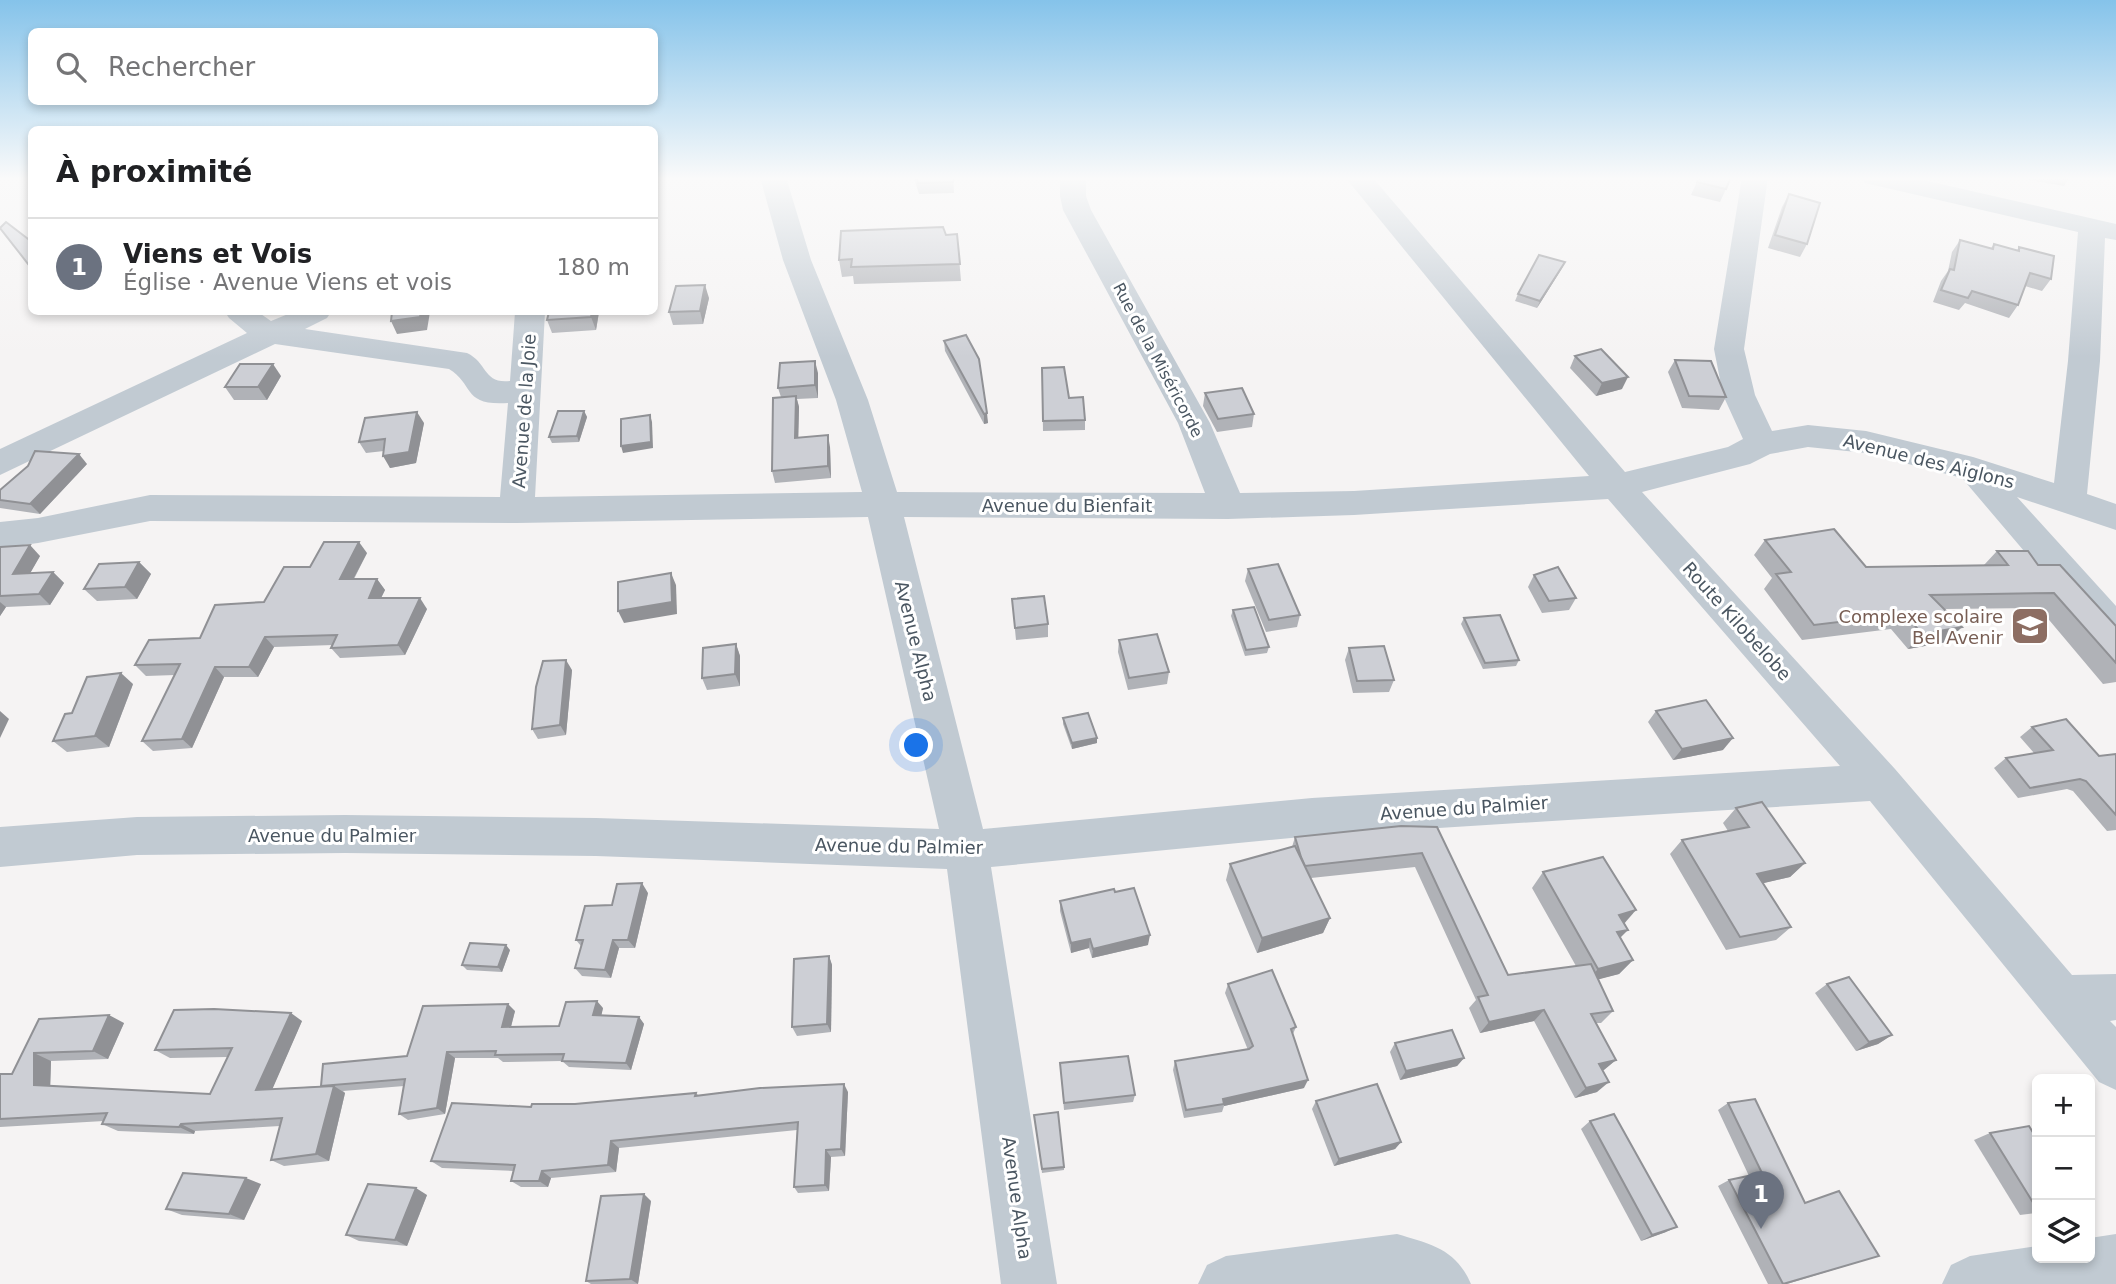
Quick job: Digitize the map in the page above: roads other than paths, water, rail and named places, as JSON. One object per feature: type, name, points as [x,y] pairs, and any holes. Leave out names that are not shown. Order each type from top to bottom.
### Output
[{"type":"street","name":"Avenue Alpha","points":[[790,237],[852,400],[883,504],[967,849],[1029,1284]]},
{"type":"street","name":"Rue de la Miséricorde","points":[[1092,237],[1194,423],[1228,506]]},
{"type":"street","name":"Route Kilobelobe","points":[[1408,237],[1617,485],[1880,782],[2116,1065]]},
{"type":"street","points":[[1746,237],[1729,349],[1739,395],[1762,444]]},
{"type":"street","points":[[2069,499],[2084,361],[2103,237]]},
{"type":"street","points":[[244,315],[267,333],[456,360],[467,364],[483,389],[492,392],[525,390]]},
{"type":"street","points":[[3,457],[309,315]]},
{"type":"street","name":"Avenue de la Joie","points":[[517,510],[530,315]]},
{"type":"street","name":"Avenue des Aiglons","points":[[1617,485],[1738,456],[1762,444],[1808,436],[1833,437],[1866,442],[1973,468],[2116,517]]},
{"type":"street","points":[[1973,468],[2116,632]]},
{"type":"street","name":"Avenue du Bienfait","points":[[0,536],[31,533],[113,513],[150,508],[517,510],[883,504],[1228,506],[1354,503],[1617,485]]},
{"type":"street","name":"Avenue du Palmier","points":[[0,846],[137,836],[345,834],[596,837],[967,849],[1312,817],[1880,782]]},
{"type":"street","points":[[2062,999],[2116,997]]},
{"type":"street","points":[[1226,1284],[1397,1261],[1424,1269],[1443,1284]]},
{"type":"street","points":[[1970,1284],[2116,1261]]},
{"type":"place","name":"Complexe scolaire Bel Avenir","points":[[2030,626]]},
{"type":"place","name":"Viens et Vois","points":[[1761,1229]]}]
